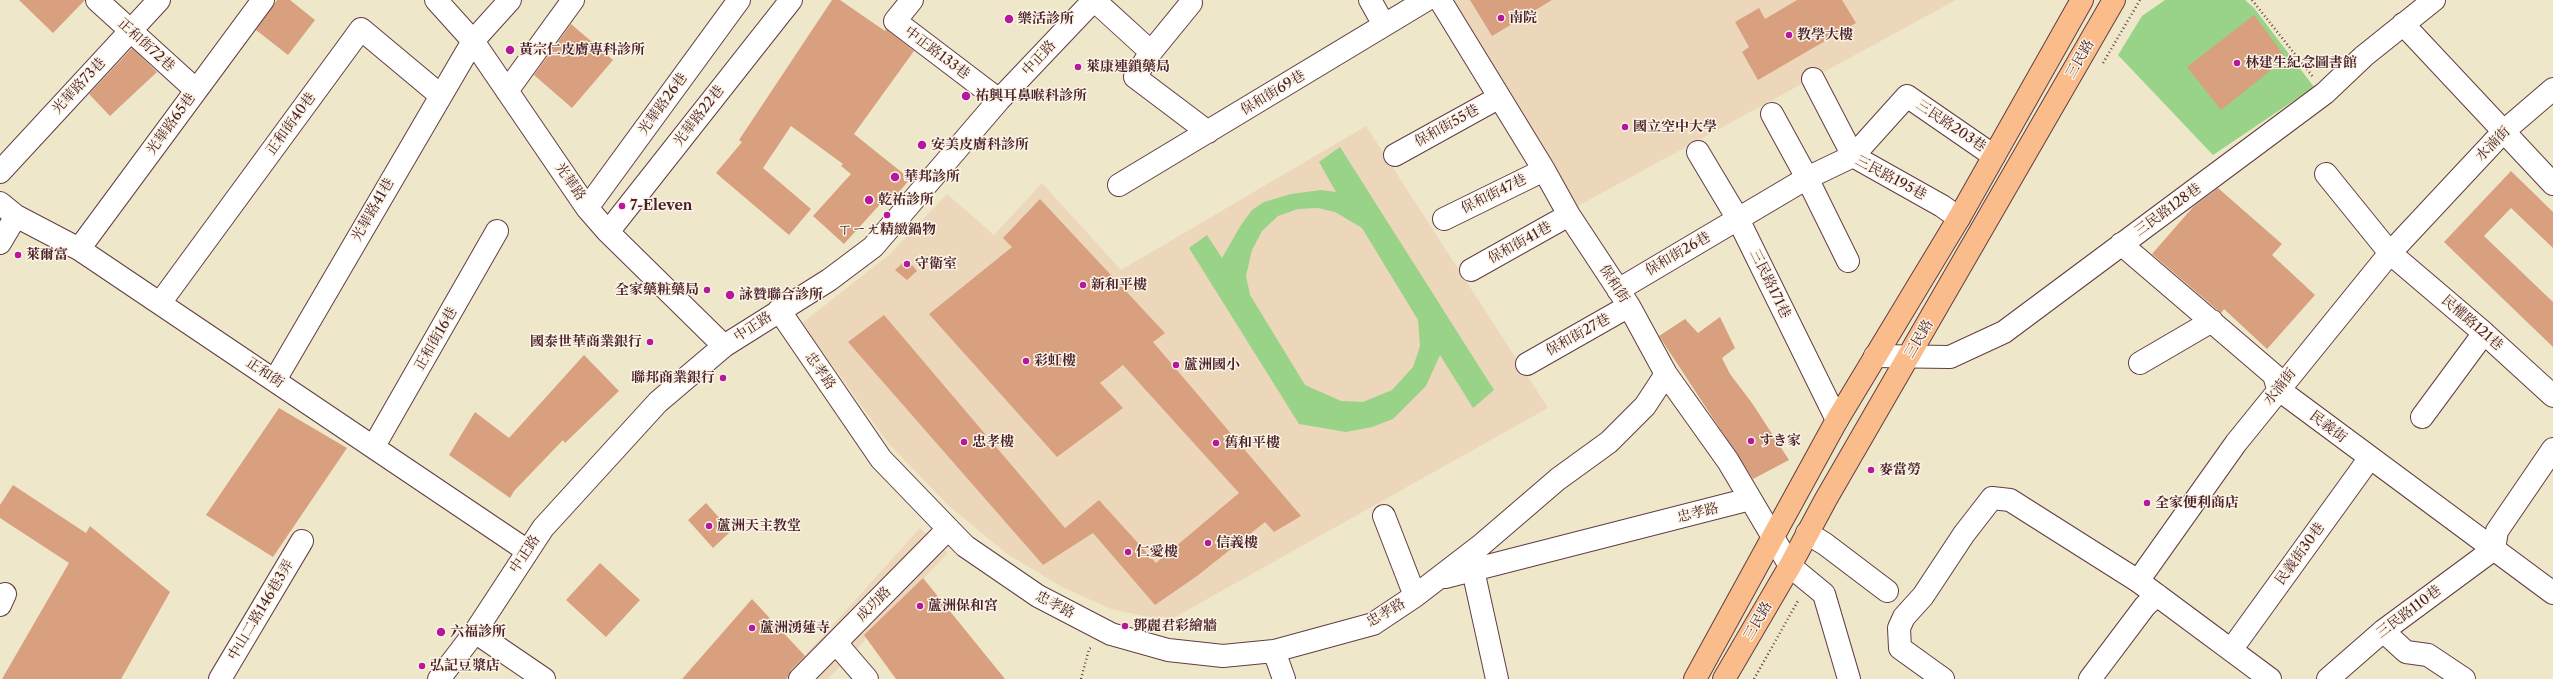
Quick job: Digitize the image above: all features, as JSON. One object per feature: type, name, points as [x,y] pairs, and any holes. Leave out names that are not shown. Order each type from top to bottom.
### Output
[{"type":"main road","name":"三民路","points":[[1695,679],[1837,420],[1959,218],[2082,0]]},
{"type":"main road","name":"三民路","points":[[1725,679],[1790,566],[1807,533],[2114,0]]},
{"type":"street","name":"正和街72巷","points":[[97,0],[196,90]]},
{"type":"street","name":"光華路73巷","points":[[0,172],[159,0]]},
{"type":"street","name":"光華路65巷","points":[[79,249],[263,0]]},
{"type":"street","name":"光華路","points":[[436,0],[473,41],[587,208],[608,232],[724,346]]},
{"type":"street","name":"光華路41巷","points":[[275,380],[440,95],[473,41],[510,0]]},
{"type":"street","points":[[507,91],[573,0]]},
{"type":"street","name":"光華路26巷","points":[[587,208],[739,0]]},
{"type":"street","name":"光華路22巷","points":[[608,232],[791,0]]},
{"type":"street","name":"中正路133巷","points":[[912,0],[895,21],[1000,100]]},
{"type":"street","points":[[1094,0],[1151,52]]},
{"type":"street","name":"中正路","points":[[439,679],[475,632],[526,550],[543,528],[658,402],[724,346],[779,310],[829,280],[873,247],[1000,100],[1094,0]]},
{"type":"street","points":[[1370,0],[1384,25]]},
{"type":"street","name":"保和街69巷","points":[[1119,184],[1426,0]]},
{"type":"street","name":"保和街","points":[[1440,0],[1498,98],[1544,170],[1569,215],[1623,298],[1666,374],[1728,461],[1790,566]]},
{"type":"street","name":"三民路128巷","points":[[1875,356],[1950,357],[2004,332],[2325,93],[2404,24],[2434,0]]},
{"type":"street","points":[[1191,4],[1151,52],[1135,77],[1208,132]]},
{"type":"street","points":[[2404,24],[2553,184]]},
{"type":"street","name":"正和街40巷","points":[[160,303],[361,29],[440,95]]},
{"type":"street","points":[[1813,79],[1853,156]]},
{"type":"street","name":"水湳街","points":[[2138,581],[2236,443],[2278,389],[2390,253],[2504,132],[2553,89]]},
{"type":"street","name":"三民路203巷","points":[[1853,156],[1907,96],[1994,156]]},
{"type":"street","name":"保和街55巷","points":[[1396,155],[1498,98]]},
{"type":"street","points":[[1772,114],[1808,178],[1848,261]]},
{"type":"street","name":"三民路171巷","points":[[1698,152],[1738,219],[1837,420]]},
{"type":"street","name":"三民路195巷","points":[[1738,219],[1808,178],[1853,156],[1942,206],[1959,218]]},
{"type":"street","name":"保和街47巷","points":[[1444,218],[1544,170]]},
{"type":"street","name":"民權路121巷","points":[[2326,174],[2390,253],[2484,333],[2553,396]]},
{"type":"street","points":[[0,243],[8,210]]},
{"type":"street","name":"正和街","points":[[8,210],[79,249],[374,446],[526,550]]},
{"type":"street","name":"保和街41巷","points":[[1471,270],[1569,215]]},
{"type":"street","name":"保和街26巷","points":[[1623,298],[1738,219]]},
{"type":"street","name":"正和街16巷","points":[[374,446],[497,231]]},
{"type":"street","name":"民義街","points":[[2121,244],[2274,375],[2278,389],[2370,459],[2553,593]]},
{"type":"street","name":"保和街27巷","points":[[1527,364],[1623,298]]},
{"type":"street","name":"忠孝路","points":[[779,310],[881,459],[965,546],[1038,596],[1111,634],[1168,650],[1223,656],[1274,651],[1373,624],[1415,596],[1480,546],[1558,479],[1609,442],[1645,406],[1666,374]]},
{"type":"street","points":[[2140,363],[2212,321]]},
{"type":"street","points":[[2422,417],[2484,333]]},
{"type":"street","points":[[2494,549],[2497,531],[2553,449]]},
{"type":"street","name":"民義街30巷","points":[[2231,650],[2370,459]]},
{"type":"street","points":[[1942,679],[1900,648],[1898,638],[1899,628],[1904,616],[1923,596],[1964,534],[1992,498],[2010,500],[2138,581],[2270,679]]},
{"type":"street","name":"忠孝路","points":[[1436,579],[1750,500]]},
{"type":"street","points":[[1384,516],[1415,596]]},
{"type":"street","name":"成功路","points":[[800,679],[948,529]]},
{"type":"street","points":[[1807,533],[1825,544],[1887,591]]},
{"type":"street","name":"中山二路146巷3弄","points":[[220,679],[302,541]]},
{"type":"street","name":"三民路110巷","points":[[2328,679],[2383,631],[2494,549]]},
{"type":"street","points":[[1790,566],[1824,594],[1849,679]]},
{"type":"street","points":[[1473,570],[1497,679]]},
{"type":"street","points":[[2090,679],[2145,606],[2157,595]]},
{"type":"street","points":[[2383,631],[2406,652],[2428,654],[2464,679]]},
{"type":"street","points":[[475,632],[544,679]]},
{"type":"street","points":[[836,643],[867,679]]},
{"type":"street","points":[[1274,651],[1284,679]]},
{"type":"path","points":[[2252,0],[2325,93]]},
{"type":"path","points":[[1081,679],[1089,649],[1111,634]]},
{"type":"shaded area","name":"國立空中大學","points":[[1449,0],[1956,0],[1576,207]]},
{"type":"shaded area","name":"蘆洲國小","points":[[1366,126],[1548,408],[1168,621],[1111,609],[1064,588],[1007,554],[948,505],[889,444],[802,323],[889,255],[947,194],[994,235],[1042,183],[1121,270]]},
{"type":"shaded area","points":[[920,528],[948,553],[828,679],[784,679]]},
{"type":"green space","points":[[2165,0],[2245,0],[2254,8],[2314,87],[2213,155],[2118,55],[2142,16]]},
{"type":"green space","points":[[1340,147],[1494,390],[1473,408],[1440,355],[1426,386],[1393,419],[1372,427],[1346,432],[1299,424],[1189,248],[1207,235],[1222,258],[1241,225],[1252,210],[1264,202],[1291,194],[1321,190],[1336,192],[1319,162]],"holes":[[[1318,208],[1335,212],[1362,228],[1418,320],[1420,346],[1413,367],[1392,390],[1363,402],[1341,401],[1305,385],[1250,295],[1246,276],[1252,250],[1262,231],[1278,216],[1298,209]]]},
{"type":"building","points":[[19,0],[85,0],[53,33]]},
{"type":"building","points":[[277,0],[290,0],[315,20],[288,55],[256,30]]},
{"type":"building","points":[[832,0],[840,0],[885,31],[886,29],[914,51],[854,134],[910,179],[888,205],[883,201],[844,244],[813,216],[851,174],[841,166],[843,164],[791,126],[763,168],[811,209],[789,235],[716,173],[742,142],[739,140]]},
{"type":"building","name":"南院","points":[[1470,0],[1552,0],[1492,36]]},
{"type":"building","name":"教學大樓","points":[[1797,0],[1842,0],[1856,23],[1758,80],[1742,52],[1749,47],[1735,22],[1759,8],[1765,19]]},
{"type":"building","name":"林建生紀念圖書館","points":[[2254,15],[2286,58],[2221,110],[2187,67]]},
{"type":"building","points":[[571,24],[613,60],[572,108],[534,75]]},
{"type":"building","points":[[132,48],[157,72],[110,116],[89,94]]},
{"type":"building","points":[[2511,171],[2553,212],[2553,248],[2511,208],[2484,236],[2553,302],[2553,347],[2444,242]]},
{"type":"building","points":[[2218,188],[2282,244],[2272,255],[2315,295],[2267,349],[2224,309],[2221,313],[2152,254],[2193,207]]},
{"type":"building","points":[[1040,199],[1165,333],[1153,342],[1301,516],[1274,532],[1265,522],[1197,576],[1155,605],[1093,533],[1043,565],[848,342],[884,315],[1065,528],[1099,500],[1156,563],[1239,493],[1123,365],[1100,383],[1123,408],[1057,457],[929,314],[1012,247],[1003,238]]},
{"type":"building","name":"守衛室","points":[[907,259],[917,271],[907,280],[895,270]]},
{"type":"building","points":[[1720,317],[1735,348],[1722,358],[1730,374],[1752,403],[1789,460],[1753,479],[1659,336],[1685,319],[1698,333]]},
{"type":"building","points":[[584,355],[619,391],[565,443],[563,440],[514,491],[510,498],[449,455],[475,412],[509,438]]},
{"type":"building","points":[[279,408],[347,448],[273,557],[206,515]]},
{"type":"building","points":[[13,485],[86,533],[90,526],[170,592],[121,679],[2,679],[69,563],[0,518],[0,505]]},
{"type":"building","name":"蘆洲天主教堂","points":[[706,503],[731,531],[713,548],[688,520]]},
{"type":"building","points":[[600,563],[640,600],[606,637],[566,600]]},
{"type":"building","name":"蘆洲保和宮","points":[[923,578],[1005,679],[896,679],[864,635]]},
{"type":"building","name":"蘆洲湧蓮寺","points":[[752,599],[805,656],[791,670],[788,677],[786,679],[682,679]]},
{"type":"place","name":"南院","points":[[1501,18]]},
{"type":"place","name":"樂活診所","points":[[1009,19]]},
{"type":"place","name":"教學大樓","points":[[1789,35]]},
{"type":"place","name":"黃宗仁皮膚專科診所","points":[[510,50]]},
{"type":"place","name":"林建生紀念圖書館","points":[[2237,63]]},
{"type":"place","name":"萊康連鎖藥局","points":[[1078,67]]},
{"type":"place","name":"祐興耳鼻喉科診所","points":[[966,96]]},
{"type":"place","name":"國立空中大學","points":[[1625,127]]},
{"type":"place","name":"安美皮膚科診所","points":[[922,145]]},
{"type":"place","name":"華邦診所","points":[[895,177]]},
{"type":"place","name":"乾祐診所","points":[[869,200]]},
{"type":"place","name":"7-Eleven","points":[[622,206]]},
{"type":"place","name":"ㄒㄧㄤ精緻鍋物","points":[[887,215]]},
{"type":"place","name":"萊爾富","points":[[18,255]]},
{"type":"place","name":"守衛室","points":[[907,264]]},
{"type":"place","name":"新和平樓","points":[[1083,285]]},
{"type":"place","name":"全家藥粧藥局","points":[[707,290]]},
{"type":"place","name":"詠贊聯合診所","points":[[730,295]]},
{"type":"place","name":"國泰世華商業銀行","points":[[650,342]]},
{"type":"place","name":"彩虹樓","points":[[1026,361]]},
{"type":"place","name":"蘆洲國小","points":[[1176,365]]},
{"type":"place","name":"聯邦商業銀行","points":[[723,378]]},
{"type":"place","name":"すき家","points":[[1751,441]]},
{"type":"place","name":"忠孝樓","points":[[964,442]]},
{"type":"place","name":"舊和平樓","points":[[1216,443]]},
{"type":"place","name":"麥當勞","points":[[1871,470]]},
{"type":"place","name":"全家便利商店","points":[[2147,503]]},
{"type":"place","name":"蘆洲天主教堂","points":[[709,526]]},
{"type":"place","name":"信義樓","points":[[1208,543]]},
{"type":"place","name":"仁愛樓","points":[[1128,552]]},
{"type":"place","name":"蘆洲保和宮","points":[[920,606]]},
{"type":"place","name":"鄧麗君彩繪牆","points":[[1125,626]]},
{"type":"place","name":"蘆洲湧蓮寺","points":[[752,628]]},
{"type":"place","name":"六福診所","points":[[441,632]]},
{"type":"place","name":"弘記豆漿店","points":[[422,666]]}]
